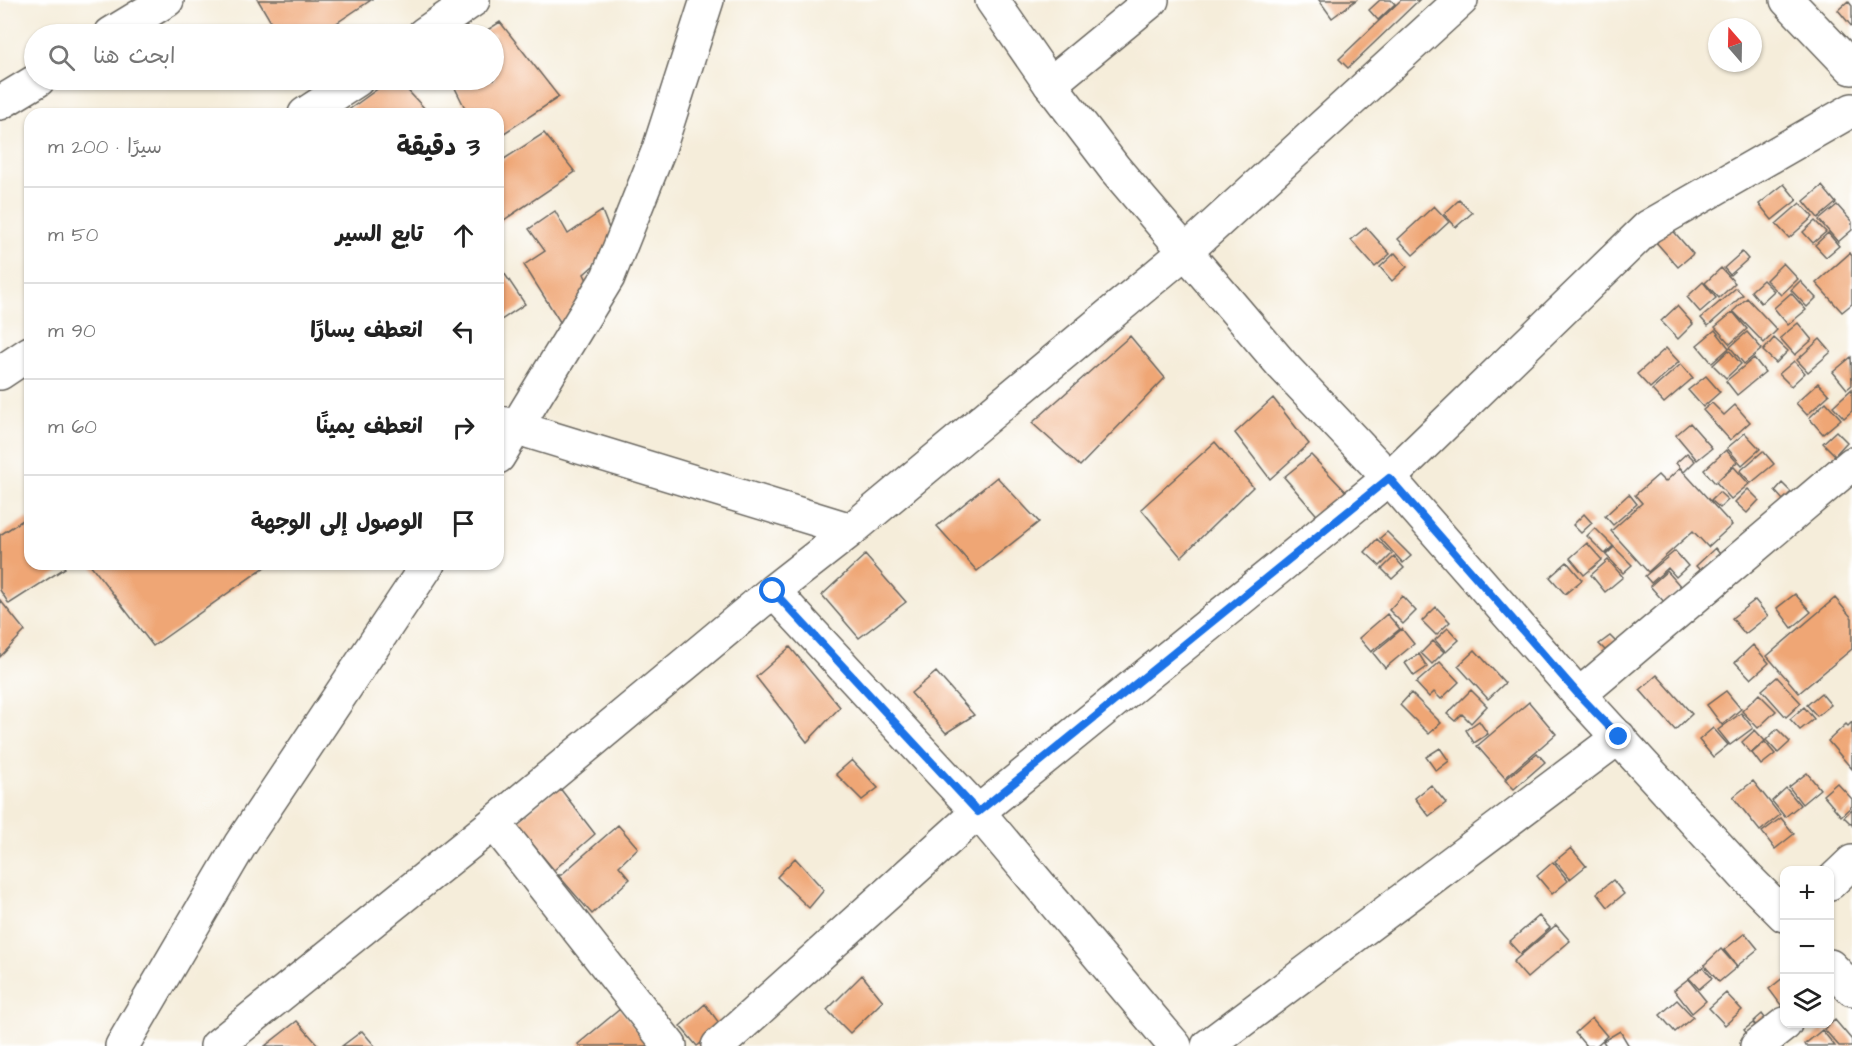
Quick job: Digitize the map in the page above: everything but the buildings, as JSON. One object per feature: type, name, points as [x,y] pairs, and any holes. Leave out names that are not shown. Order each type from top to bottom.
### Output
[{"type":"street","points":[[127,24],[167,0]]},
{"type":"street","points":[[438,24],[473,0]]},
{"type":"street","points":[[707,0],[659,149],[608,277],[508,425],[851,530]]},
{"type":"street","points":[[992,0],[1050,84],[1115,169],[1283,366],[1389,478],[1579,695],[1780,910]]},
{"type":"street","points":[[1050,84],[1152,0]]},
{"type":"street","points":[[220,1045],[773,591],[851,530],[1185,252],[1461,0]]},
{"type":"street","points":[[1787,0],[1852,68]]},
{"type":"street","points":[[0,103],[24,88]]},
{"type":"street","points":[[314,108],[342,90]]},
{"type":"street","points":[[718,1046],[978,812],[1389,478],[1648,226],[1852,110]]},
{"type":"street","points":[[0,373],[24,357]]},
{"type":"street","points":[[1579,695],[1852,464]]},
{"type":"street","points":[[122,1046],[240,845],[424,570]]},
{"type":"street","points":[[773,591],[978,812],[1175,1046]]},
{"type":"street","points":[[1209,1046],[1619,737]]},
{"type":"street","points":[[494,822],[670,1046]]},
{"type":"street","points":[[1834,879],[1852,862]]},
{"type":"street","points":[[1757,1046],[1780,1027]]},
{"type":"route","points":[[773,591],[978,812],[1389,478],[1579,695],[1619,737]]}]
